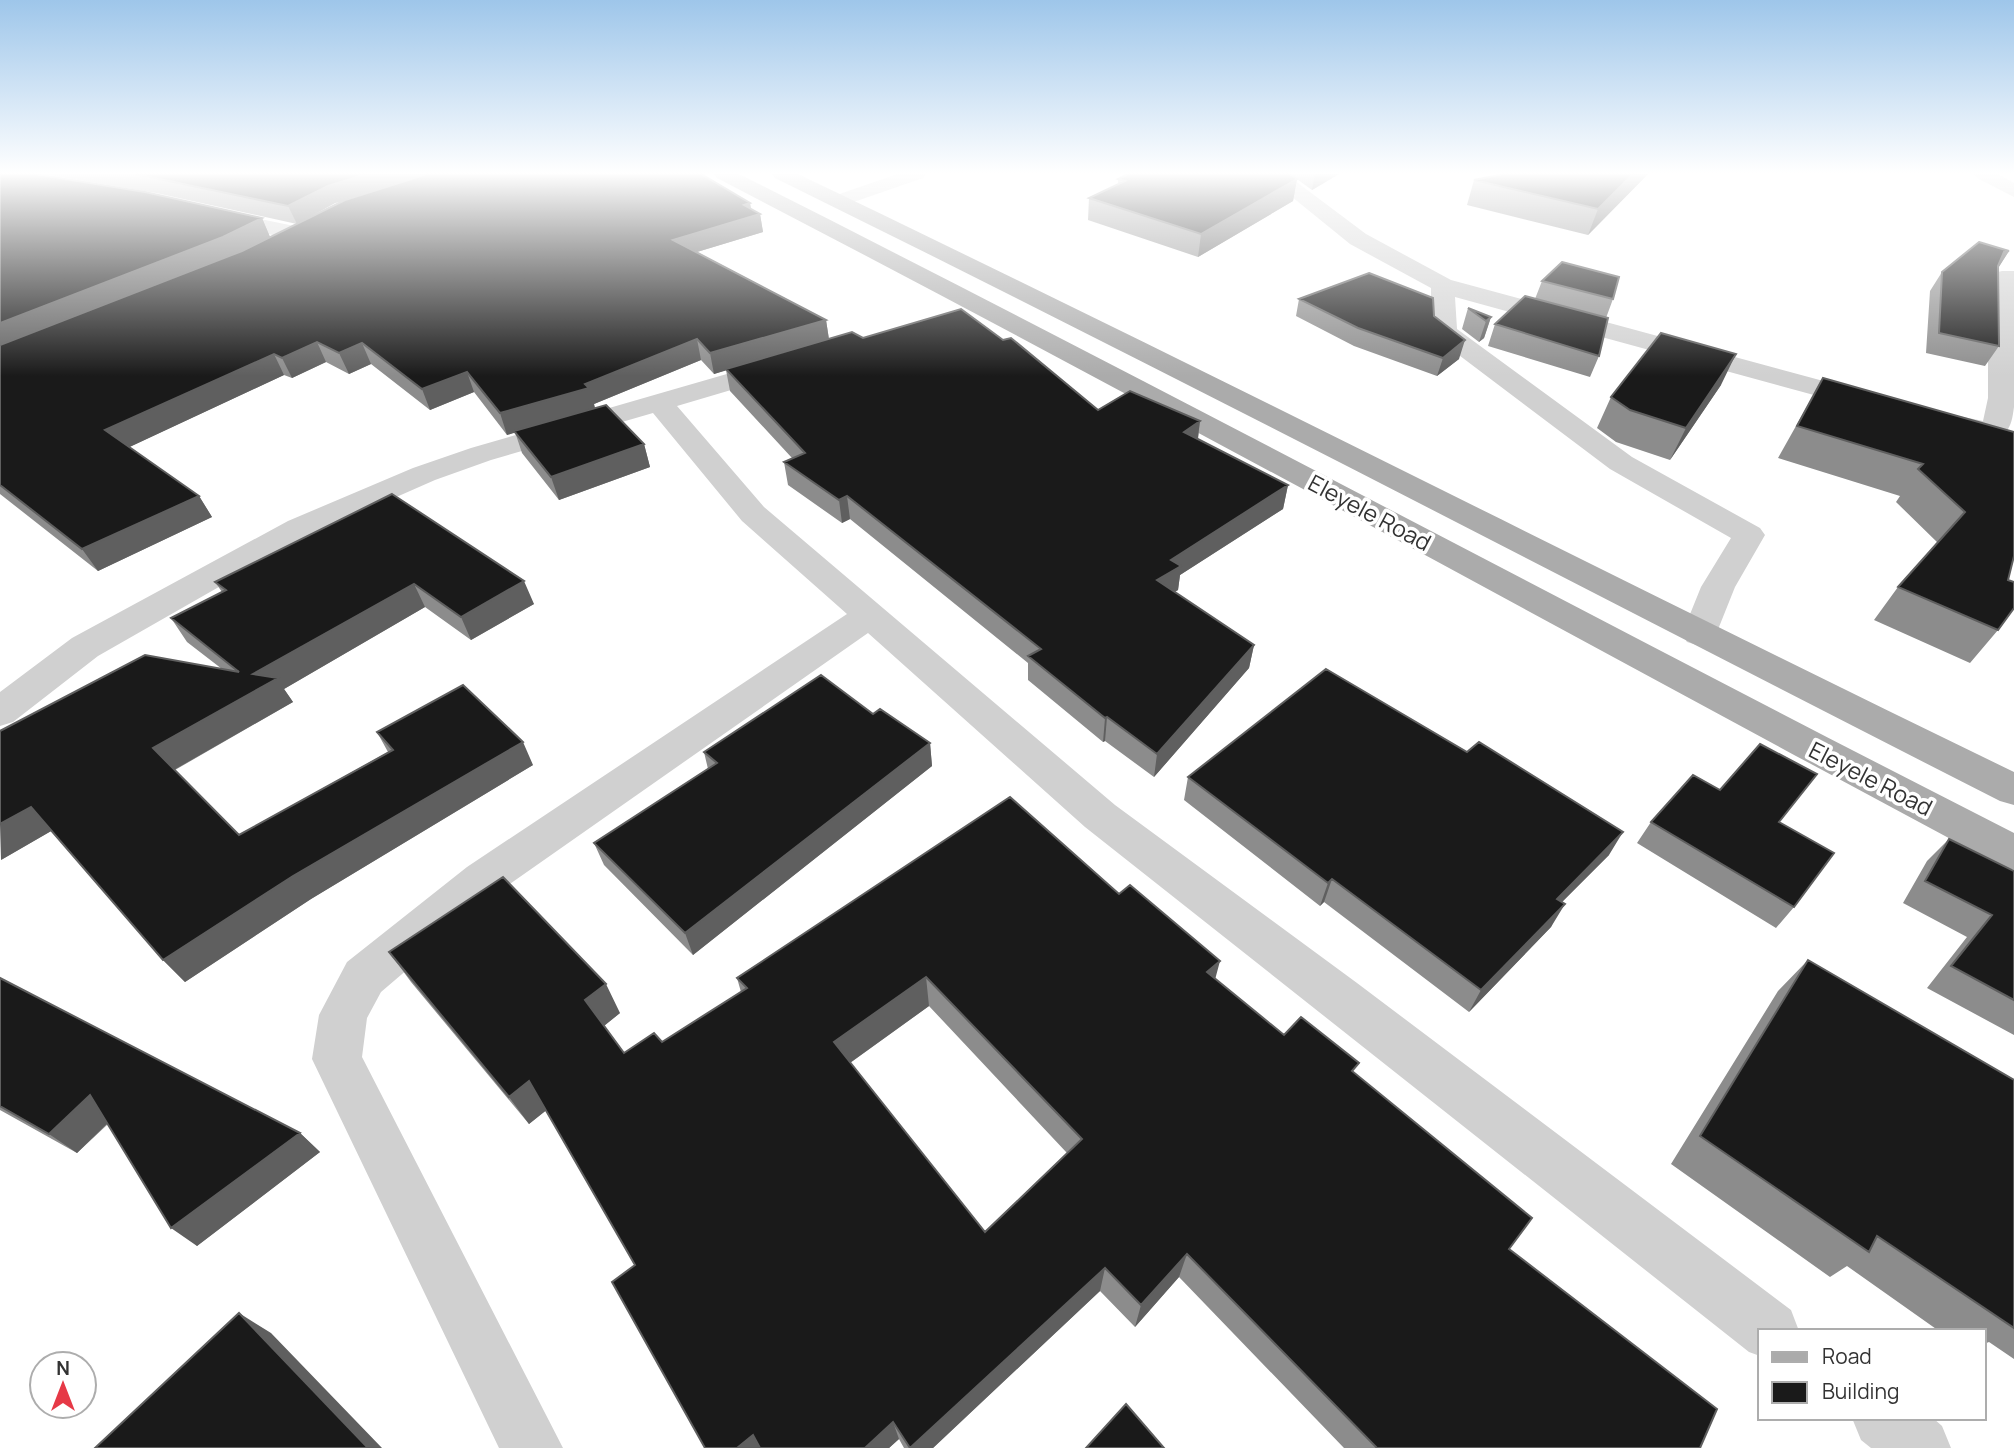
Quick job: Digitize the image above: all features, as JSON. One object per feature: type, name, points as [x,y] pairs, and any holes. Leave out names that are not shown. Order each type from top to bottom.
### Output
[{"type":"main road","name":"Eleyele Road","points":[[856,242],[2014,853]]},
{"type":"main road","name":"Eleyele Road","points":[[920,242],[2014,790]]},
{"type":"street","points":[[270,248],[282,242]]},
{"type":"street","points":[[1363,242],[1443,285],[1490,300],[1888,407]]},
{"type":"street","points":[[1914,414],[1967,429],[1986,431],[1996,426],[2002,398],[2000,286],[2002,278],[2014,278]]},
{"type":"street","points":[[1443,285],[1444,332],[1620,463],[1749,535],[1718,587],[1700,634]]},
{"type":"street","points":[[940,318],[980,305]]},
{"type":"street","points":[[0,712],[85,647],[299,528],[424,474],[658,401],[808,358]]},
{"type":"street","points":[[658,401],[752,514],[1100,816],[1767,1329]]},
{"type":"street","points":[[532,1448],[337,1059],[343,1015],[364,977],[482,880],[869,616]]},
{"type":"street","points":[[1885,1420],[1920,1448]]},
{"type":"building","points":[[0,242],[211,242],[0,323]]},
{"type":"building","points":[[261,242],[676,242],[826,320],[710,353],[697,339],[585,384],[589,388],[500,413],[467,372],[422,389],[362,343],[339,353],[317,342],[282,358],[274,354],[105,430],[199,496],[82,549],[0,485],[0,345]]},
{"type":"building","points":[[1979,242],[2009,251],[2004,252],[1998,266],[1999,346],[1939,333],[1942,272]]},
{"type":"building","points":[[1562,262],[1619,277],[1613,299],[1542,281]]},
{"type":"building","points":[[1369,273],[1433,298],[1434,316],[1465,340],[1443,358],[1358,328],[1299,299]]},
{"type":"building","points":[[1525,296],[1608,318],[1599,356],[1495,324]]},
{"type":"building","points":[[1468,308],[1491,317],[1486,321]]},
{"type":"building","points":[[961,309],[1003,340],[1011,338],[1098,410],[1130,391],[1200,421],[1184,432],[1288,485],[1171,560],[1181,566],[1157,580],[1254,645],[1157,754],[1105,718],[1028,656],[1041,649],[847,496],[839,500],[784,462],[805,453],[726,369],[852,332],[863,338]]},
{"type":"building","points":[[1661,333],[1736,354],[1686,428],[1630,410],[1611,397]]},
{"type":"building","points":[[1823,378],[2014,432],[2014,556],[2008,580],[2014,582],[2014,608],[1998,630],[1898,587],[1965,512],[1918,469],[1923,464],[1797,426]]},
{"type":"building","points":[[606,405],[644,444],[551,477],[514,431]]},
{"type":"building","points":[[392,494],[524,581],[461,617],[414,584],[253,674],[278,678],[153,748],[239,835],[393,750],[377,732],[463,685],[523,742],[293,876],[163,960],[31,807],[0,824],[0,731],[145,655],[239,672],[171,618],[226,590],[215,582]]},
{"type":"building","points":[[1326,669],[1467,752],[1479,742],[1623,832],[1557,899],[1565,904],[1481,990],[1332,879],[1328,883],[1188,777]]},
{"type":"building","points":[[821,675],[873,714],[880,709],[930,743],[685,933],[594,843],[717,763],[704,752]]},
{"type":"building","points":[[1760,744],[1817,774],[1779,822],[1834,853],[1794,907],[1651,822],[1693,775],[1720,790]]},
{"type":"building","points":[[1010,797],[1119,894],[1130,885],[1220,961],[1207,972],[1284,1035],[1301,1017],[1359,1063],[1352,1071],[1532,1218],[1509,1249],[1717,1409],[1700,1448],[1377,1448],[1187,1254],[1141,1305],[1105,1268],[910,1448],[893,1422],[865,1448],[760,1448],[753,1435],[737,1448],[705,1448],[612,1282],[635,1265],[529,1081],[509,1097],[389,952],[503,877],[606,984],[585,1000],[624,1053],[654,1033],[662,1042],[747,988],[737,978]],"holes":[[[926,977],[1082,1139],[985,1232],[834,1042]]]},
{"type":"building","points":[[1949,839],[2014,871],[2014,1000],[1951,966],[1992,915],[1925,881]]},
{"type":"building","points":[[1808,960],[2014,1080],[2014,1328],[1877,1236],[1869,1252],[1700,1136]]},
{"type":"building","points":[[0,978],[300,1133],[171,1228],[90,1095],[49,1134],[0,1106]]},
{"type":"building","points":[[239,1313],[368,1448],[95,1448]]},
{"type":"building","points":[[1126,1404],[1164,1448],[1086,1448]]}]
